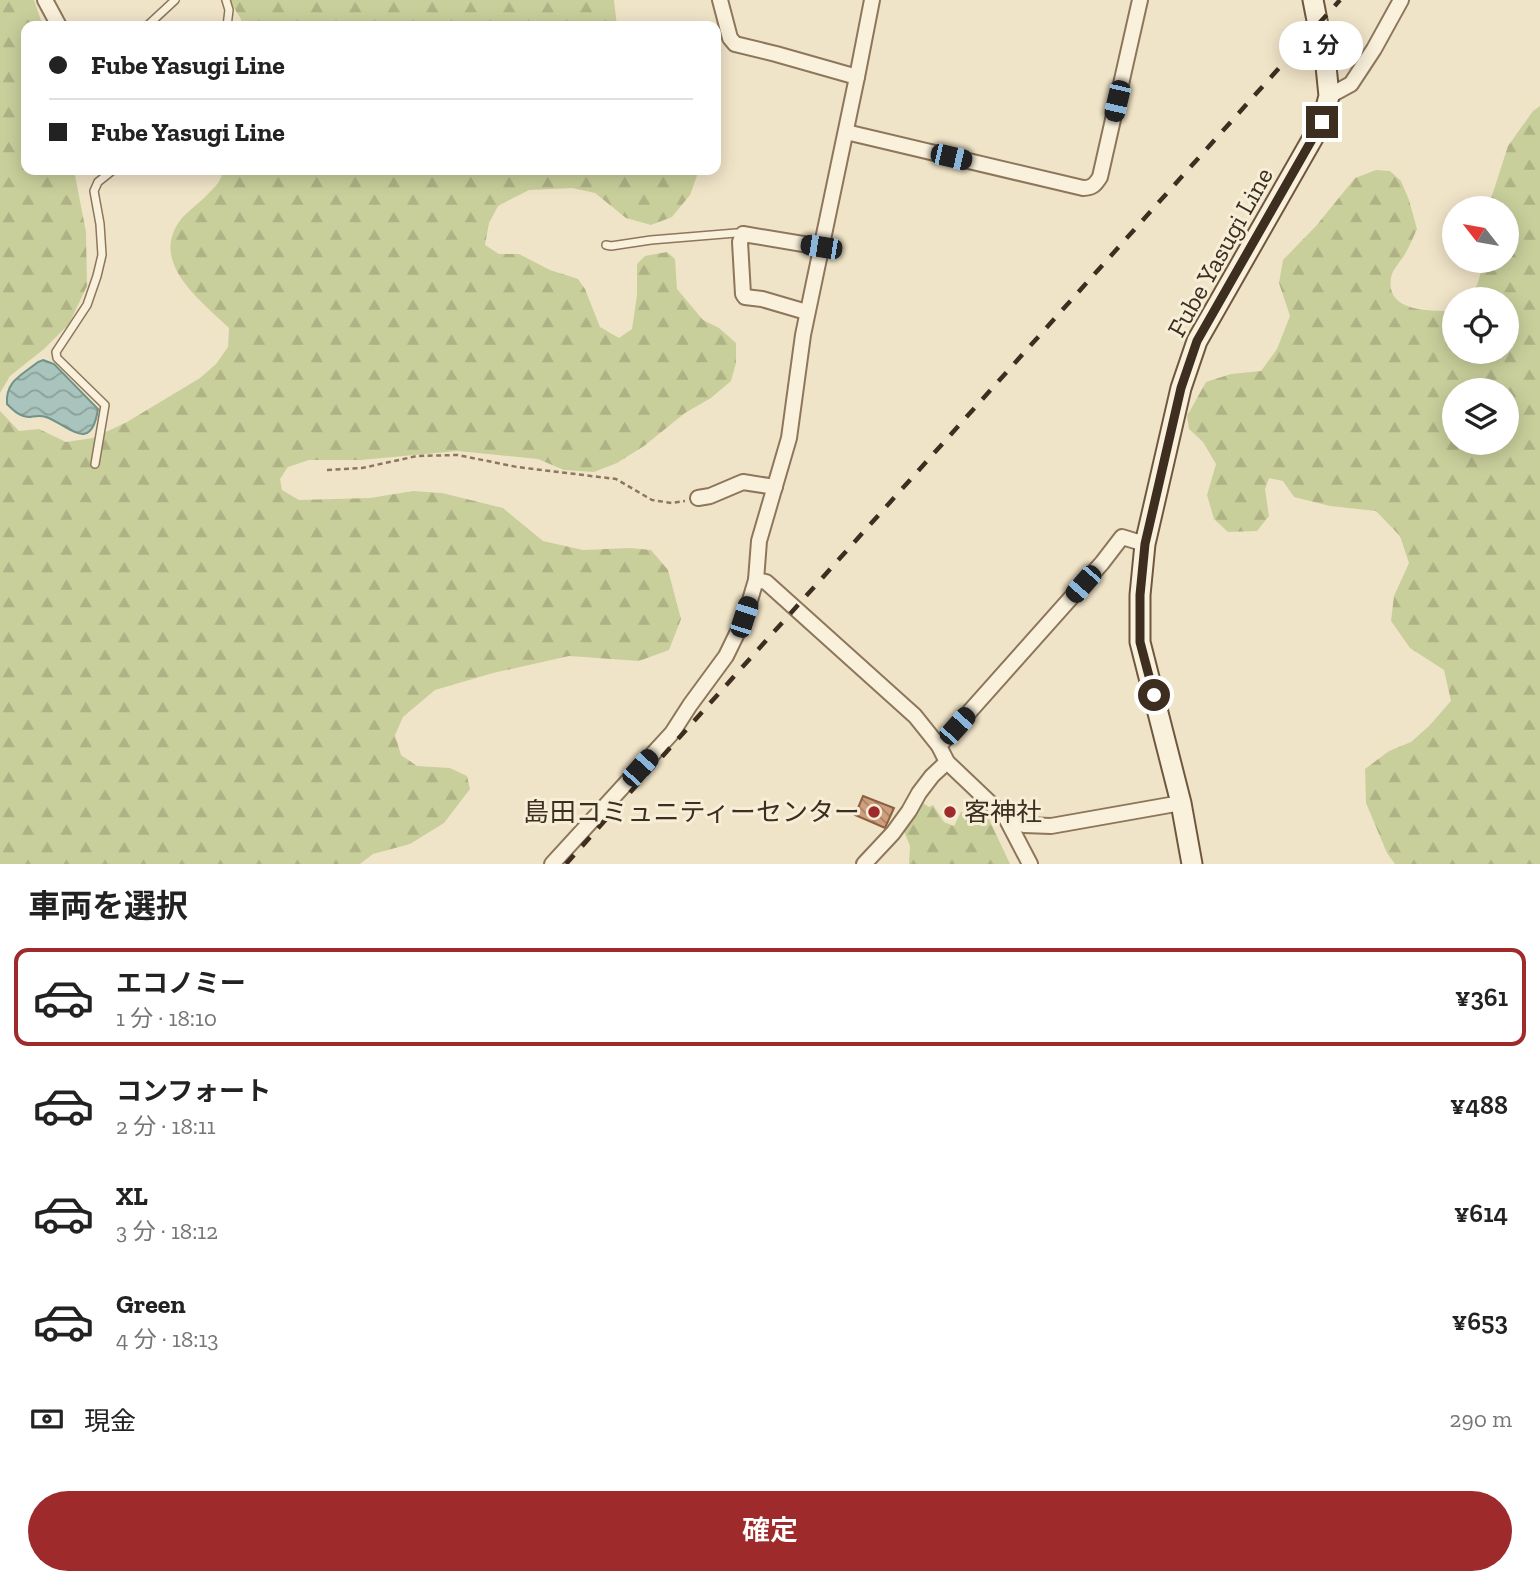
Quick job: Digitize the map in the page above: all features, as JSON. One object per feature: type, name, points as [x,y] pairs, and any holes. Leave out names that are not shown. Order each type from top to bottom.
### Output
[{"type":"main road","name":"Fube Yasugi Line","points":[[1192,864],[1181,803],[1140,642],[1140,595],[1145,544],[1181,388],[1197,341],[1322,122],[1329,96],[1326,65],[1313,0]]},
{"type":"street","points":[[46,0],[56,21]]},
{"type":"street","points":[[720,0],[730,38],[735,44],[857,77]]},
{"type":"street","points":[[552,864],[672,733],[726,656],[744,617],[756,580],[759,541],[789,438],[803,335],[872,0]]},
{"type":"street","points":[[846,132],[1090,188],[1100,177],[1140,0]]},
{"type":"street","points":[[1329,96],[1351,85],[1401,0]]},
{"type":"street","points":[[803,311],[745,297],[739,234],[821,247]]},
{"type":"street","points":[[698,498],[710,496],[743,482],[775,487]]},
{"type":"street","points":[[939,746],[1122,537],[1145,544]]},
{"type":"street","points":[[756,580],[766,582],[915,716],[939,746],[947,762],[1006,818],[1030,864]]},
{"type":"street","points":[[864,864],[893,833],[919,793],[947,762]]},
{"type":"street","points":[[1006,818],[1024,825],[1051,826],[1181,803]]},
{"type":"lane","points":[[152,21],[175,0]]},
{"type":"lane","points":[[226,0],[229,10],[228,21]]},
{"type":"lane","points":[[95,464],[105,405],[57,358],[56,352],[87,305],[97,276],[102,255],[94,191],[98,182],[107,175]]},
{"type":"lane","points":[[606,246],[739,234]]},
{"type":"path","points":[[327,470],[362,468],[417,456],[458,455],[517,467],[616,479],[657,501],[672,503],[698,498]]},
{"type":"green space","points":[[0,0],[34,0],[41,21],[21,21],[21,175],[75,175],[86,232],[87,286],[69,324],[44,349],[10,376],[0,393]]},
{"type":"green space","points":[[229,0],[614,0],[616,21],[241,21]]},
{"type":"green space","points":[[1540,106],[1540,864],[1395,864],[1387,853],[1366,803],[1365,769],[1389,751],[1411,742],[1451,701],[1444,670],[1410,648],[1391,621],[1394,596],[1409,563],[1400,536],[1376,511],[1330,506],[1294,497],[1283,481],[1269,478],[1265,489],[1269,516],[1257,531],[1228,532],[1214,519],[1207,495],[1216,464],[1203,442],[1189,429],[1187,416],[1206,382],[1231,374],[1261,371],[1277,349],[1290,316],[1279,283],[1283,260],[1316,226],[1355,178],[1376,170],[1390,171],[1401,181],[1417,229],[1392,275],[1391,289],[1402,304],[1423,310],[1442,311],[1442,364],[1519,364],[1519,287],[1476,287],[1480,273],[1519,273],[1519,196],[1492,196],[1508,146],[1533,111]]},
{"type":"green space","points":[[222,175],[697,175],[690,195],[672,217],[651,225],[626,218],[595,193],[572,188],[529,190],[498,206],[489,223],[485,245],[499,254],[519,254],[550,270],[578,279],[585,289],[600,327],[619,338],[632,329],[637,295],[637,264],[645,256],[667,252],[675,259],[677,289],[703,320],[719,328],[736,343],[736,363],[731,381],[711,398],[685,413],[644,446],[617,463],[594,472],[564,470],[538,459],[458,451],[361,460],[309,460],[288,467],[280,479],[282,490],[299,500],[370,498],[413,491],[442,493],[503,508],[543,541],[583,550],[651,550],[668,570],[681,619],[669,650],[639,661],[569,656],[493,673],[435,690],[403,717],[395,735],[401,755],[417,766],[450,768],[467,776],[470,789],[444,823],[410,844],[373,854],[360,864],[0,864],[0,411],[19,431],[39,429],[66,442],[93,438],[127,422],[200,378],[216,364],[228,347],[229,328],[204,305],[182,279],[170,249],[173,234],[182,218],[215,187]]},
{"type":"green space","points":[[920,801],[929,807],[933,805],[944,822],[954,826],[961,812],[988,817],[1010,864],[909,864],[910,846],[903,829]]},
{"type":"water","points":[[43,360],[54,364],[98,409],[90,431],[85,434],[78,433],[46,417],[23,416],[7,404],[12,384]]},
{"type":"building","name":"島田コミュニティーセンター","points":[[863,796],[894,808],[885,828],[855,815]]},
{"type":"railway","points":[[566,864],[1340,0]]},
{"type":"place","name":"島田コミュニティーセンター","points":[[874,812]]},
{"type":"place","name":"客神社","points":[[950,812]]},
{"type":"route","points":[[1154,695],[1140,642],[1140,595],[1145,544],[1181,388],[1197,341],[1322,122]]}]
